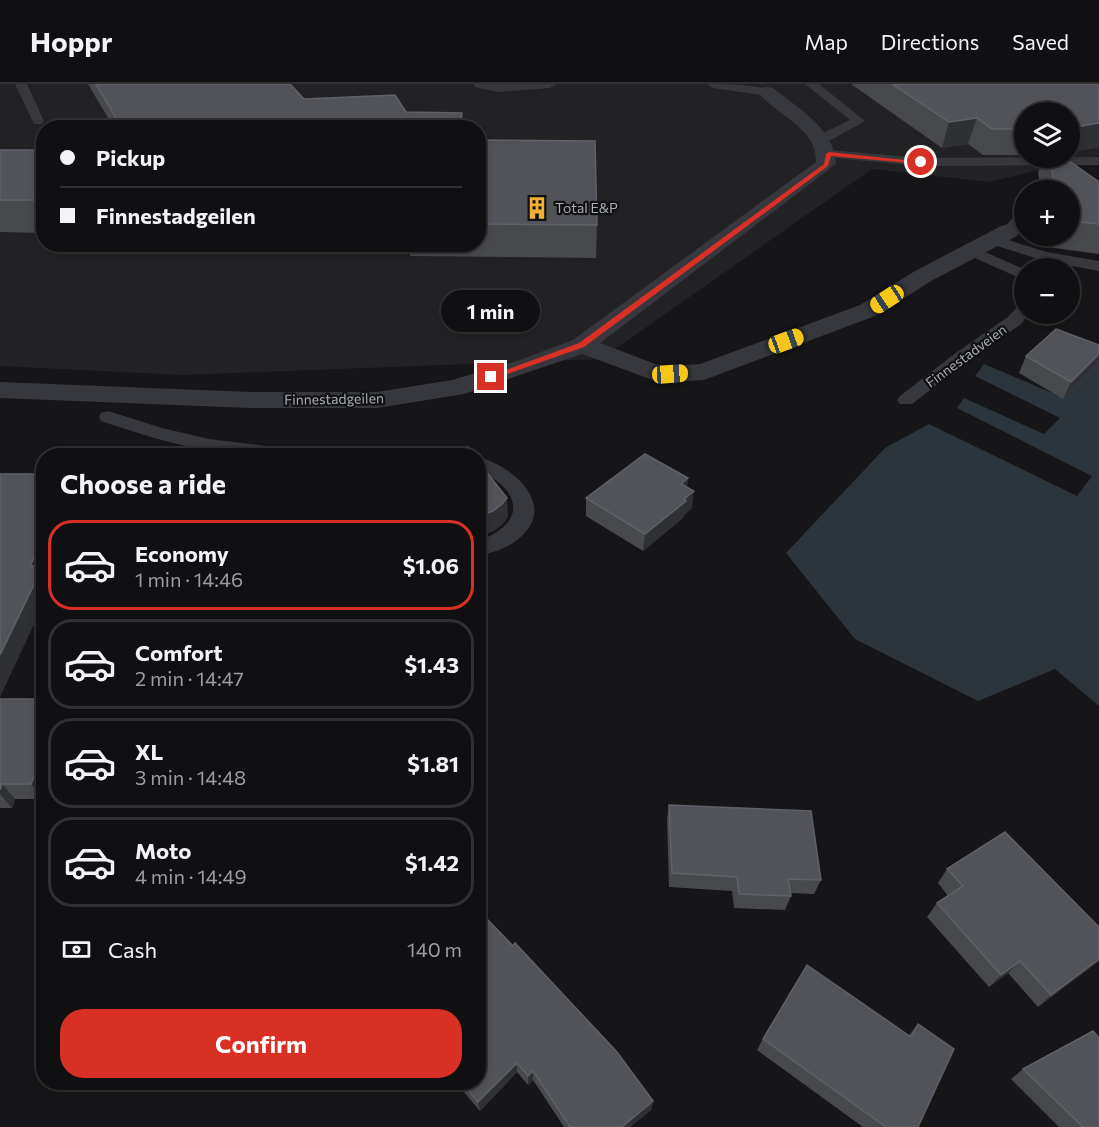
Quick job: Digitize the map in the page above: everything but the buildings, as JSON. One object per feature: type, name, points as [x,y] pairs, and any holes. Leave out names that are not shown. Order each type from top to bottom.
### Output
[{"type":"street","points":[[762,88],[825,146]]},
{"type":"street","name":"Finnestadgeilen","points":[[0,390],[251,400],[377,400],[455,388],[526,366],[582,345],[826,164],[825,146]]},
{"type":"street","points":[[582,345],[650,371],[670,374],[704,372],[869,310],[923,276],[999,235]]},
{"type":"lane","points":[[21,84],[38,120]]},
{"type":"lane","points":[[479,84],[498,88],[550,84]]},
{"type":"lane","points":[[713,84],[762,88]]},
{"type":"lane","points":[[811,84],[859,121],[825,146]]},
{"type":"lane","points":[[825,146],[921,162],[1099,161]]},
{"type":"lane","points":[[999,235],[1029,254],[1099,266]]},
{"type":"lane","points":[[999,235],[1014,260]]},
{"type":"lane","name":"Finnestadveien","points":[[906,400],[963,356],[1014,321]]},
{"type":"lane","points":[[108,417],[158,433],[209,445],[234,448]]},
{"type":"lane","points":[[486,465],[492,466],[506,476],[517,489],[523,503],[523,519],[518,528],[500,541],[486,546]]},
{"type":"shaded area","points":[[0,84],[1099,84],[1099,156],[1080,160],[1080,102],[1014,102],[1014,168],[1048,168],[989,182],[872,169],[601,359],[182,375],[0,366]]},
{"type":"shaded area","points":[[1099,348],[1099,706],[1055,669],[978,701],[855,639],[786,553],[885,448],[929,424],[1077,496],[1092,476],[957,408],[964,398],[1044,434],[1060,418],[975,376],[984,364],[1064,398],[1093,366]]},
{"type":"place","name":"Total E&P","points":[[537,208]]},
{"type":"route","points":[[491,377],[582,345],[826,164],[829,154],[921,162]]}]
